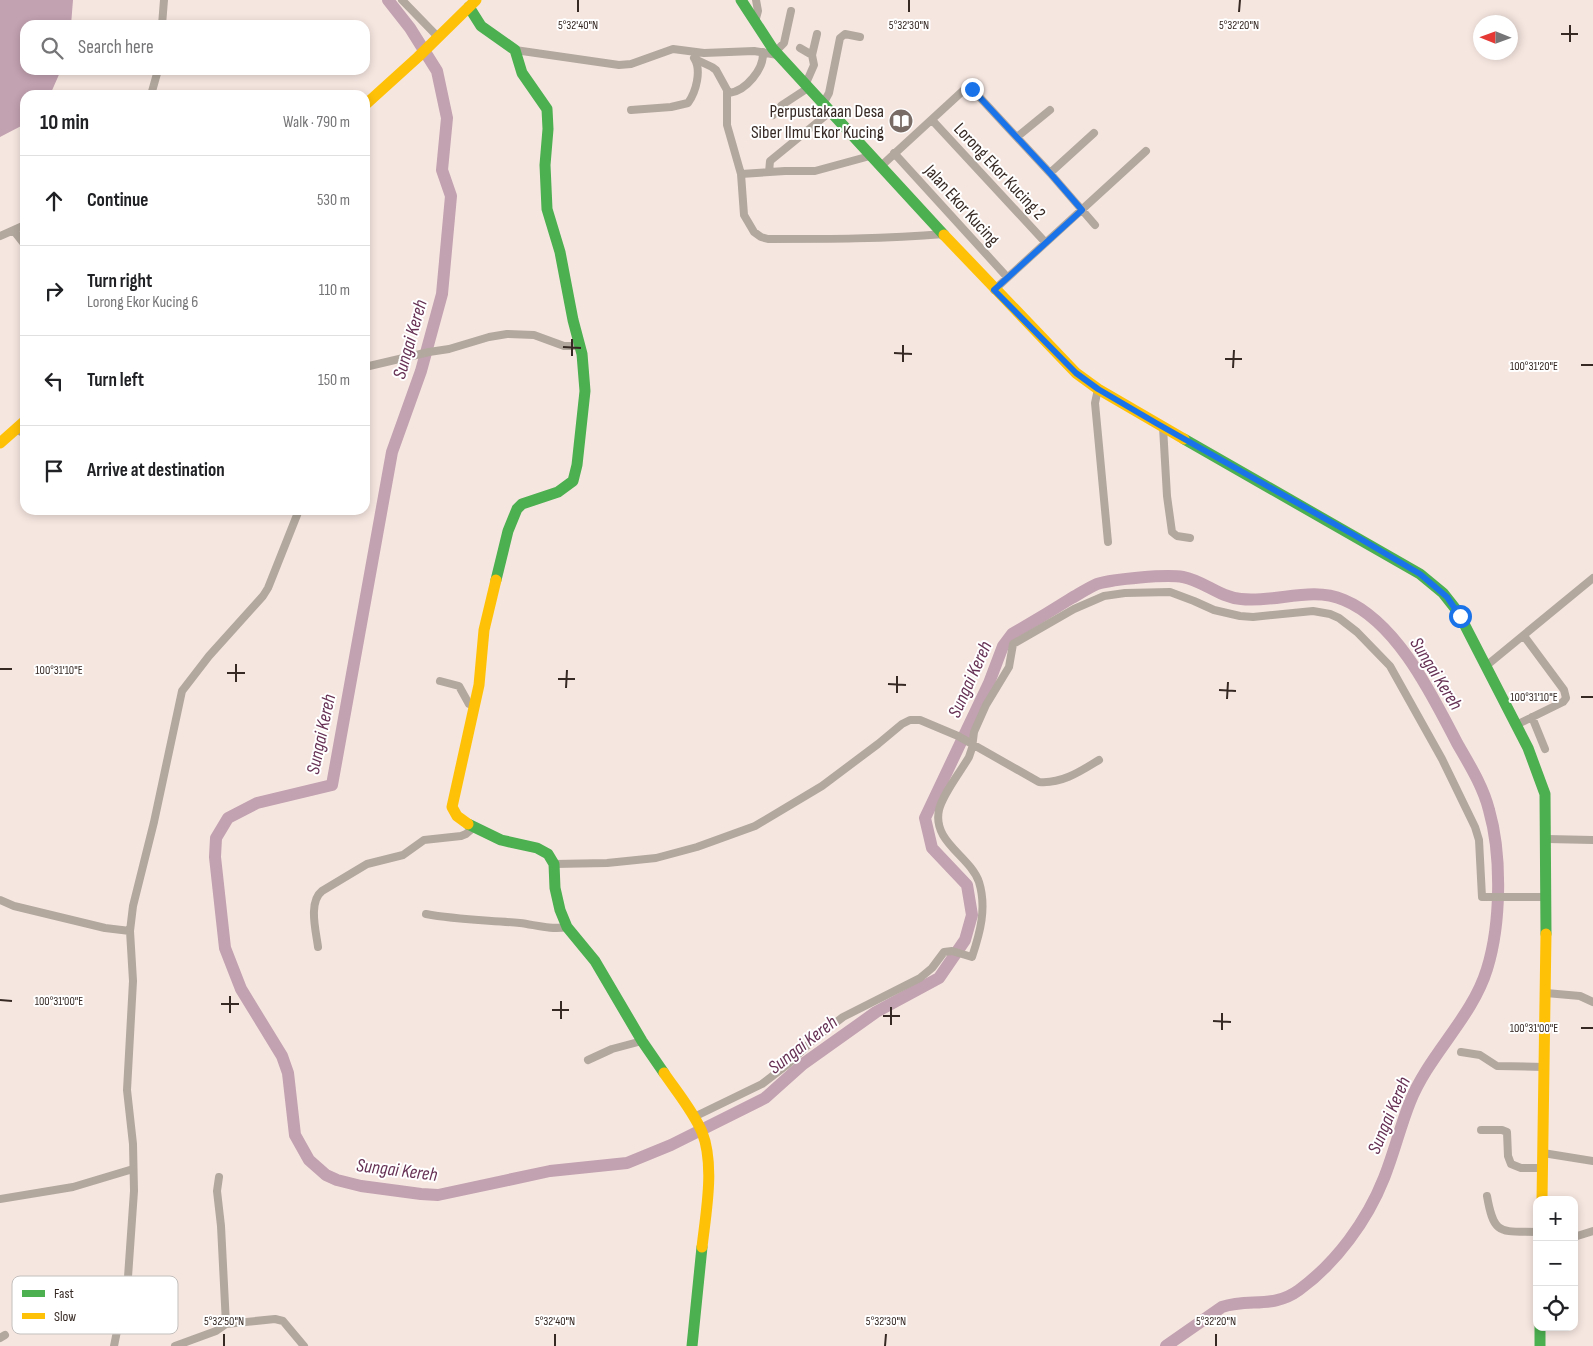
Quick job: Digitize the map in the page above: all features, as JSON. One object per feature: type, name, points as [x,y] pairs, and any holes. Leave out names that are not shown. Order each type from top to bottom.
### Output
[{"type":"street","points":[[162,20],[164,0]]},
{"type":"street","points":[[402,0],[434,41]]},
{"type":"street","points":[[741,0],[776,53],[994,290],[1069,367],[1098,389],[1354,535],[1431,582],[1447,597],[1458,612],[1531,756],[1544,790],[1547,839],[1547,897],[1542,1196]]},
{"type":"street","points":[[755,22],[758,11],[756,0]]},
{"type":"street","points":[[370,100],[419,56],[472,3],[481,26],[515,50],[619,65],[631,64],[673,49],[704,53],[776,53]]},
{"type":"street","points":[[776,53],[784,43],[791,11]]},
{"type":"street","points":[[774,115],[782,104],[806,86],[814,65],[812,55],[817,34]]},
{"type":"street","points":[[769,172],[770,161],[827,108],[840,38],[845,34],[860,37]]},
{"type":"street","points":[[800,48],[812,55]]},
{"type":"street","points":[[515,50],[522,73],[543,101],[548,113],[545,165],[547,209],[560,252],[580,346],[584,367],[584,391],[574,478],[564,488],[522,504],[513,518],[502,553],[484,630],[481,673],[475,707],[452,807],[457,816],[473,828],[501,840],[543,850],[548,854],[554,864],[560,910],[567,927],[595,961],[642,1041],[698,1125],[707,1151],[707,1191],[692,1346]]},
{"type":"street","points":[[684,51],[715,69],[728,93],[727,125],[741,174],[744,215],[754,232],[764,239],[906,237],[944,234]]},
{"type":"street","points":[[728,93],[736,91],[753,78],[760,65],[763,52]]},
{"type":"street","points":[[631,110],[672,107],[688,103],[696,84],[698,68],[695,59]]},
{"type":"street","points":[[152,90],[157,75]]},
{"type":"street","points":[[880,167],[966,88],[969,88],[1017,137],[1095,225]]},
{"type":"street","points":[[1017,137],[1050,110]]},
{"type":"street","name":"Lorong Ekor Kucing 2","points":[[932,120],[1045,242]]},
{"type":"street","points":[[1050,173],[1094,133]]},
{"type":"street","points":[[994,290],[1146,151]]},
{"type":"street","name":"Jalan Ekor Kucing","points":[[894,153],[1007,277]]},
{"type":"street","points":[[741,174],[820,170],[870,156]]},
{"type":"street","points":[[0,236],[20,228]]},
{"type":"street","points":[[14,231],[20,239]]},
{"type":"street","points":[[370,366],[449,349],[488,337],[511,334],[534,335],[564,346],[580,346]]},
{"type":"street","points":[[1098,389],[1095,403],[1108,542]]},
{"type":"street","points":[[1163,427],[1167,496],[1172,532],[1177,536],[1190,538]]},
{"type":"street","points":[[0,443],[20,429]]},
{"type":"street","points":[[128,1276],[134,1191],[133,1144],[127,1090],[133,981],[130,931],[133,906],[154,822],[182,691],[209,656],[263,596],[268,588],[297,515]]},
{"type":"street","points":[[1486,666],[1593,578]]},
{"type":"street","points":[[969,741],[986,705],[1009,667],[1012,644],[1059,616],[1091,601],[1126,592],[1158,591],[1183,596],[1200,605],[1228,615],[1253,617],[1312,611],[1330,614],[1347,623],[1381,655],[1390,666],[1411,701],[1475,827],[1479,840],[1482,897],[1547,897]]},
{"type":"street","points":[[1516,725],[1565,700],[1565,694],[1524,636]]},
{"type":"street","points":[[440,681],[459,686],[469,704],[475,707]]},
{"type":"street","points":[[1532,717],[1545,749]]},
{"type":"street","points":[[554,864],[607,863],[656,858],[697,847],[755,826],[822,786],[907,721],[920,720],[958,736],[1027,776],[1042,782],[1073,776],[1099,760]]},
{"type":"street","points":[[698,1125],[762,1084],[788,1064],[813,1040],[843,1018],[920,978],[935,965],[942,954],[952,951],[972,957],[983,915],[982,896],[978,880],[973,872],[944,838],[938,816],[944,799],[969,756],[972,748],[969,741]]},
{"type":"street","points":[[318,947],[315,904],[318,894],[322,890],[367,864],[403,855],[424,840],[461,836],[473,828]]},
{"type":"street","points":[[1547,839],[1593,840]]},
{"type":"street","points":[[0,900],[22,908],[105,928],[130,931]]},
{"type":"street","points":[[426,914],[444,918],[495,921],[553,928],[567,927]]},
{"type":"street","points":[[1546,993],[1580,996],[1593,1002]]},
{"type":"street","points":[[588,1060],[642,1041]]},
{"type":"street","points":[[1461,1052],[1480,1055],[1497,1066],[1544,1067]]},
{"type":"street","points":[[1481,1130],[1502,1130],[1507,1132],[1508,1156],[1511,1164],[1521,1168],[1543,1168]]},
{"type":"street","points":[[1543,1153],[1593,1161]]},
{"type":"street","points":[[0,1199],[73,1186],[133,1169]]},
{"type":"street","points":[[219,1177],[217,1191],[221,1226],[226,1324]]},
{"type":"street","points":[[1487,1196],[1493,1222],[1499,1229],[1508,1232],[1533,1232]]},
{"type":"street","points":[[1578,1236],[1593,1231]]},
{"type":"street","points":[[175,1346],[216,1331],[226,1324],[275,1319],[283,1321],[304,1346]]},
{"type":"street","points":[[1540,1331],[1540,1346]]},
{"type":"shaded area","points":[[0,0],[73,0],[71,20],[20,20],[20,75],[59,75],[52,90],[20,90],[20,127],[0,137]]},
{"type":"waterway","name":"Sungai Kereh","points":[[388,0],[410,28],[437,71],[447,118],[442,170],[451,196],[442,294],[421,371],[392,452],[332,785],[257,803],[228,818],[216,838],[215,857],[225,948],[241,989],[282,1056],[288,1073],[295,1135],[309,1160],[326,1175],[337,1180],[361,1186],[438,1195],[550,1171],[627,1163],[671,1145],[765,1098],[803,1064],[876,1012],[939,978],[965,940],[972,915],[967,885],[932,848],[925,818],[989,683],[1003,646],[1012,634],[1097,584],[1127,579],[1165,576],[1183,577],[1233,598],[1241,599],[1254,600],[1319,594],[1332,596],[1363,610],[1396,642],[1424,682],[1479,784],[1486,801],[1493,828],[1498,868],[1497,911],[1492,951],[1480,987],[1471,1004],[1418,1085],[1406,1111],[1388,1169],[1369,1210],[1338,1254],[1313,1279],[1289,1296],[1271,1301],[1232,1304],[1222,1307],[1166,1346]]},
{"type":"traffic: fast","points":[[741,0],[773,49],[944,235]]},
{"type":"traffic: fast","points":[[469,7],[481,26],[515,50],[522,73],[547,109],[548,129],[545,165],[547,209],[560,252],[573,320],[582,354],[585,391],[577,465],[573,481],[558,492],[522,504],[517,509],[508,531],[496,580]]},
{"type":"traffic: fast","points":[[1184,439],[1420,574],[1443,593],[1458,612],[1528,748],[1545,794],[1546,934]]},
{"type":"traffic: fast","points":[[468,824],[501,840],[537,848],[548,854],[554,864],[555,888],[560,910],[567,927],[595,961],[642,1041],[664,1073]]},
{"type":"traffic: fast","points":[[692,1346],[702,1247]]},
{"type":"traffic: fast","points":[[1540,1331],[1540,1346]]},
{"type":"traffic: slow","points":[[370,100],[476,0]]},
{"type":"traffic: slow","points":[[944,235],[1076,373],[1098,389],[1184,439]]},
{"type":"traffic: slow","points":[[0,443],[20,425]]},
{"type":"traffic: slow","points":[[468,824],[457,816],[452,807],[479,685],[484,630],[496,580]]},
{"type":"traffic: slow","points":[[1542,1196],[1546,934]]},
{"type":"traffic: slow","points":[[664,1073],[694,1117],[706,1145],[709,1174],[702,1247]]},
{"type":"place","name":"Perpustakaan Desa Siber Ilmu Ekor Kucing","points":[[901,121]]},
{"type":"route","points":[[972,89],[1082,210],[994,290],[1076,373],[1098,389],[1420,574],[1447,597],[1460,616]]}]
